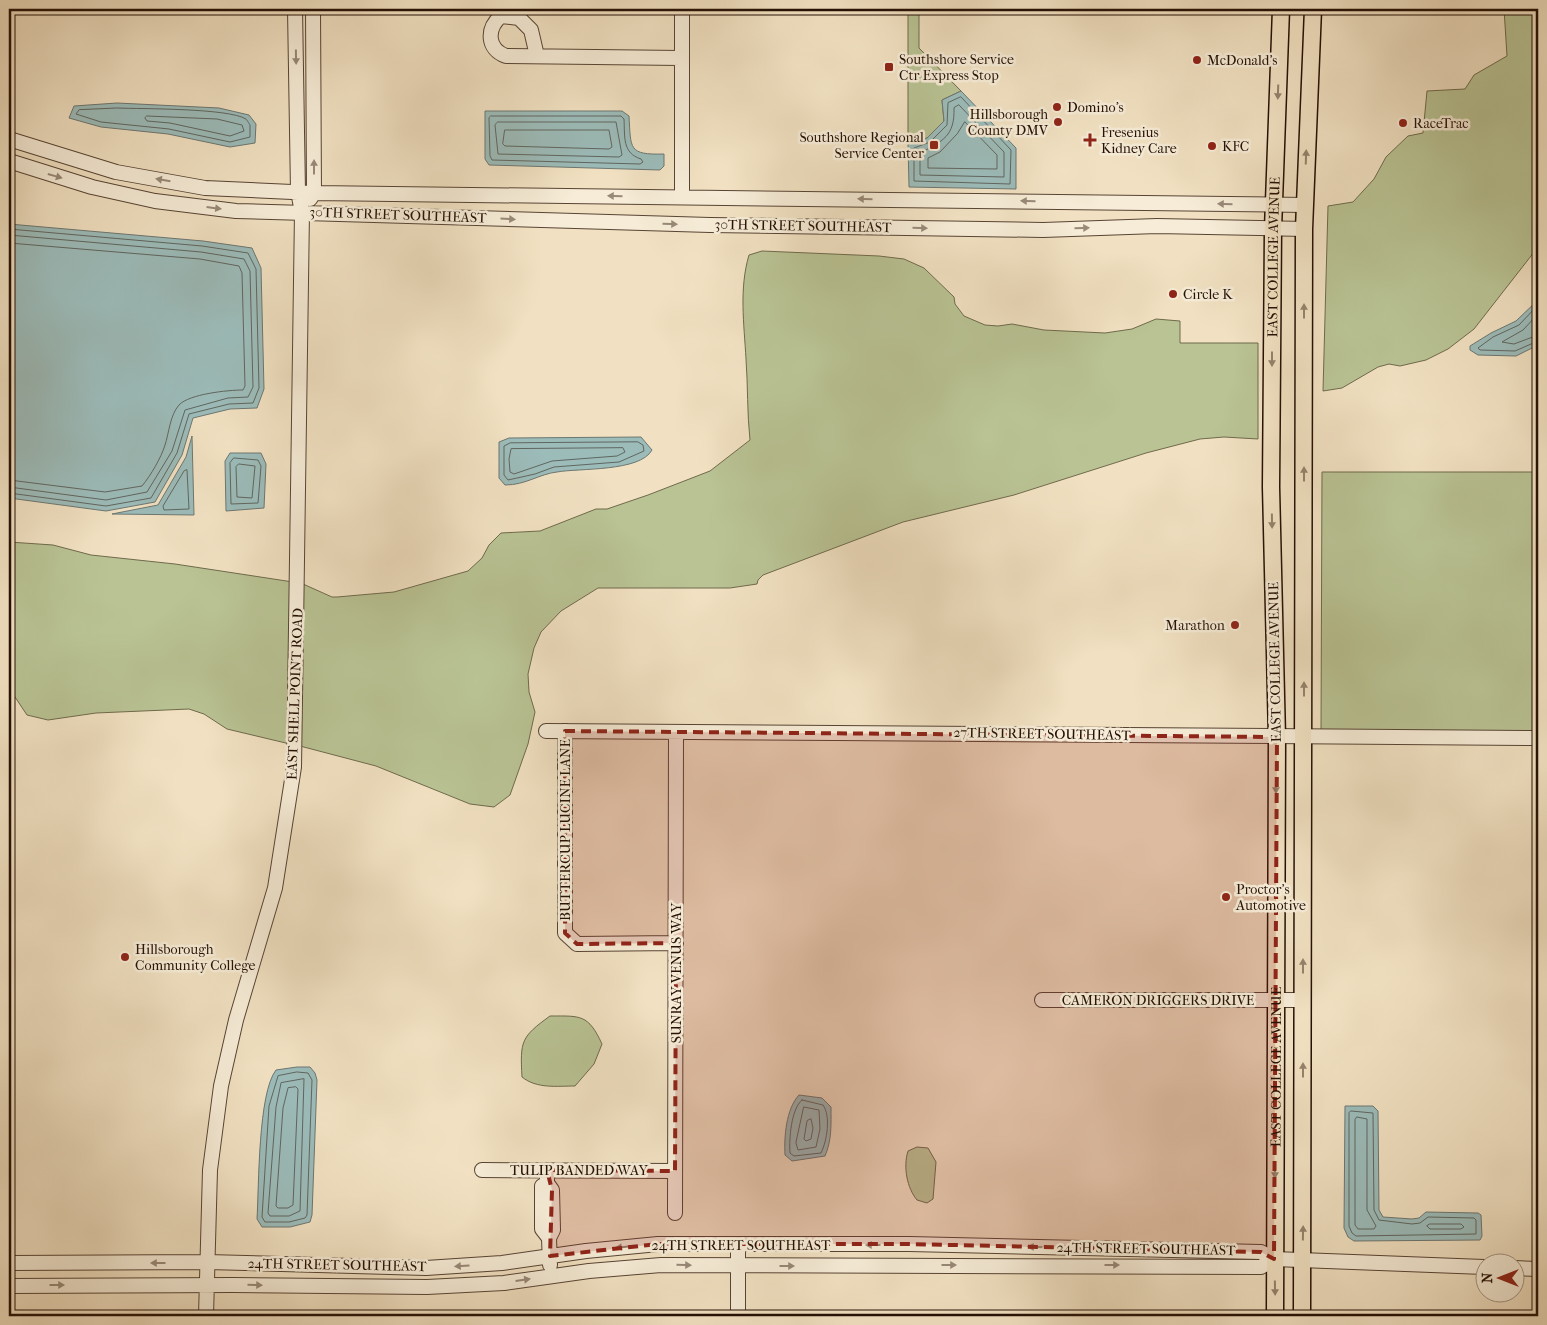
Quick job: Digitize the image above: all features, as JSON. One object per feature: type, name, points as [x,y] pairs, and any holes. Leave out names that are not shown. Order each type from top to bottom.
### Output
[{"type":"main road","name":"EAST COLLEGE AVENUE","points":[[1275,1316],[1277,737],[1271,487],[1273,229],[1281,9]]},
{"type":"main road","name":"EAST COLLEGE AVENUE","points":[[1302,1316],[1304,205],[1313,9]]},
{"type":"street","name":"EAST SHELL POINT ROAD","points":[[206,1316],[210,1170],[221,1086],[236,1020],[275,888],[294,767],[302,212],[298,192],[295,9]]},
{"type":"street","points":[[302,212],[314,193],[313,9]]},
{"type":"street","points":[[682,9],[682,197]]},
{"type":"street","points":[[537,56],[682,58]]},
{"type":"street","name":"30TH STREET SOUTHEAST","points":[[9,139],[116,172],[205,188],[314,193],[1304,205]]},
{"type":"street","name":"30TH STREET SOUTHEAST","points":[[9,161],[92,187],[155,201],[236,211],[710,225],[1043,230],[1156,226],[1304,229]]},
{"type":"street","name":"27TH STREET SOUTHEAST","points":[[546,731],[910,732],[1304,738],[1538,738]]},
{"type":"street","name":"BUTTERCUP LUCINE LANE","points":[[565,731],[565,933],[577,944],[676,943]]},
{"type":"street","name":"SUNRAY VENUS WAY","points":[[675,1213],[676,732]]},
{"type":"street","name":"CAMERON DRIGGERS DRIVE","points":[[1042,1000],[1303,1000]]},
{"type":"street","name":"TULIP BANDED WAY","points":[[482,1170],[547,1176],[675,1171]]},
{"type":"street","points":[[547,1176],[542,1186],[542,1230],[549,1238],[550,1276]]},
{"type":"street","name":"24TH STREET SOUTHEAST","points":[[9,1263],[207,1262],[426,1268],[502,1263],[658,1244],[909,1244],[1261,1252],[1274,1260],[1474,1267]]},
{"type":"street","points":[[738,1245],[738,1316]]},
{"type":"street","name":"24TH STREET SOUTHEAST","points":[[9,1286],[427,1287],[504,1283],[661,1264],[738,1266],[1262,1267],[1274,1260]]},
{"type":"street","points":[[1524,1268],[1538,1269]]},
{"type":"highlighted area","points":[[565,731],[1277,737],[1274,1259],[1261,1252],[909,1244],[658,1244],[550,1256],[552,1190],[547,1170],[675,1171],[676,943],[577,944],[565,933]]},
{"type":"green space","points":[[908,9],[919,9],[919,48],[961,91],[942,100],[944,121],[927,138],[908,144]]},
{"type":"green space","points":[[1504,9],[1538,9],[1538,247],[1474,329],[1448,349],[1426,360],[1400,366],[1389,364],[1378,367],[1342,388],[1323,391],[1328,206],[1353,202],[1374,179],[1386,157],[1408,136],[1423,133],[1427,91],[1465,89],[1474,75],[1507,56]]},
{"type":"green space","points":[[762,251],[879,256],[904,259],[924,268],[954,297],[955,304],[964,316],[985,325],[1012,324],[1044,330],[1105,333],[1132,329],[1156,319],[1180,321],[1180,343],[1258,343],[1258,439],[1224,437],[1200,439],[1146,453],[1014,495],[903,522],[763,575],[757,584],[730,588],[598,588],[561,611],[541,632],[534,648],[528,674],[529,692],[535,712],[528,744],[510,795],[494,807],[470,804],[376,766],[300,746],[303,584],[332,597],[337,597],[394,592],[468,571],[482,558],[489,545],[501,533],[540,531],[596,509],[607,509],[648,495],[710,471],[750,440],[743,293],[749,255]]},
{"type":"green space","points":[[1322,472],[1538,472],[1538,734],[1321,733]]},
{"type":"green space","points":[[9,542],[53,545],[91,555],[175,564],[293,582],[290,744],[227,729],[204,714],[189,709],[96,713],[48,720],[27,715],[9,688]]},
{"type":"green space","points":[[550,1016],[576,1017],[588,1022],[602,1044],[594,1064],[575,1086],[541,1085],[522,1077],[521,1055],[524,1041],[533,1029]]},
{"type":"green space","points":[[917,1147],[928,1148],[936,1162],[933,1199],[927,1203],[917,1200],[911,1190],[907,1177],[908,1151]]},
{"type":"water","points":[[961,91],[1016,148],[1016,189],[909,187],[908,144],[927,138],[944,121],[942,100]]},
{"type":"water","points":[[117,103],[219,108],[249,115],[256,124],[255,143],[230,147],[168,134],[101,127],[69,118],[74,106]]},
{"type":"water","points":[[485,111],[622,111],[629,116],[631,143],[634,148],[644,153],[664,154],[664,166],[660,170],[489,165],[485,159]]},
{"type":"water","points":[[9,224],[203,241],[252,248],[261,268],[264,389],[257,408],[230,409],[193,418],[182,455],[155,502],[106,511],[9,498]]},
{"type":"water","points":[[1538,300],[1538,345],[1516,356],[1478,355],[1470,350],[1470,346],[1516,321]]},
{"type":"water","points":[[192,436],[194,515],[112,514],[158,505],[186,457]]},
{"type":"water","points":[[641,437],[652,450],[645,457],[622,466],[550,473],[513,485],[505,485],[499,478],[499,442],[509,438]]},
{"type":"water","points":[[230,453],[261,453],[266,464],[264,508],[226,511],[225,461]]},
{"type":"water","points":[[310,1067],[315,1073],[317,1080],[312,1215],[310,1222],[290,1227],[262,1227],[257,1219],[260,1141],[266,1098],[270,1082],[276,1070]]},
{"type":"water","points":[[799,1095],[822,1098],[831,1107],[831,1132],[825,1156],[792,1161],[785,1155],[785,1140],[791,1108]]},
{"type":"water","points":[[1345,1106],[1373,1106],[1378,1111],[1379,1210],[1383,1217],[1412,1219],[1419,1218],[1426,1212],[1478,1213],[1481,1215],[1482,1236],[1480,1240],[1354,1241],[1348,1237],[1344,1228]]},
{"type":"place","name":"McDonald's","points":[[1197,60]]},
{"type":"place","name":"Southshore Service Ctr Express Stop","points":[[889,67]]},
{"type":"place","name":"Domino's","points":[[1057,107]]},
{"type":"place","name":"Hillsborough County DMV","points":[[1058,122]]},
{"type":"place","name":"RaceTrac","points":[[1403,123]]},
{"type":"place","name":"Fresenius Kidney Care","points":[[1090,140]]},
{"type":"place","name":"Southshore Regional Service Center","points":[[934,145]]},
{"type":"place","name":"KFC","points":[[1212,146]]},
{"type":"place","name":"Circle K","points":[[1173,294]]},
{"type":"place","name":"Marathon","points":[[1235,625]]},
{"type":"place","name":"Proctor's Automotive","points":[[1226,897]]},
{"type":"place","name":"Hillsborough Community College","points":[[125,957]]}]
